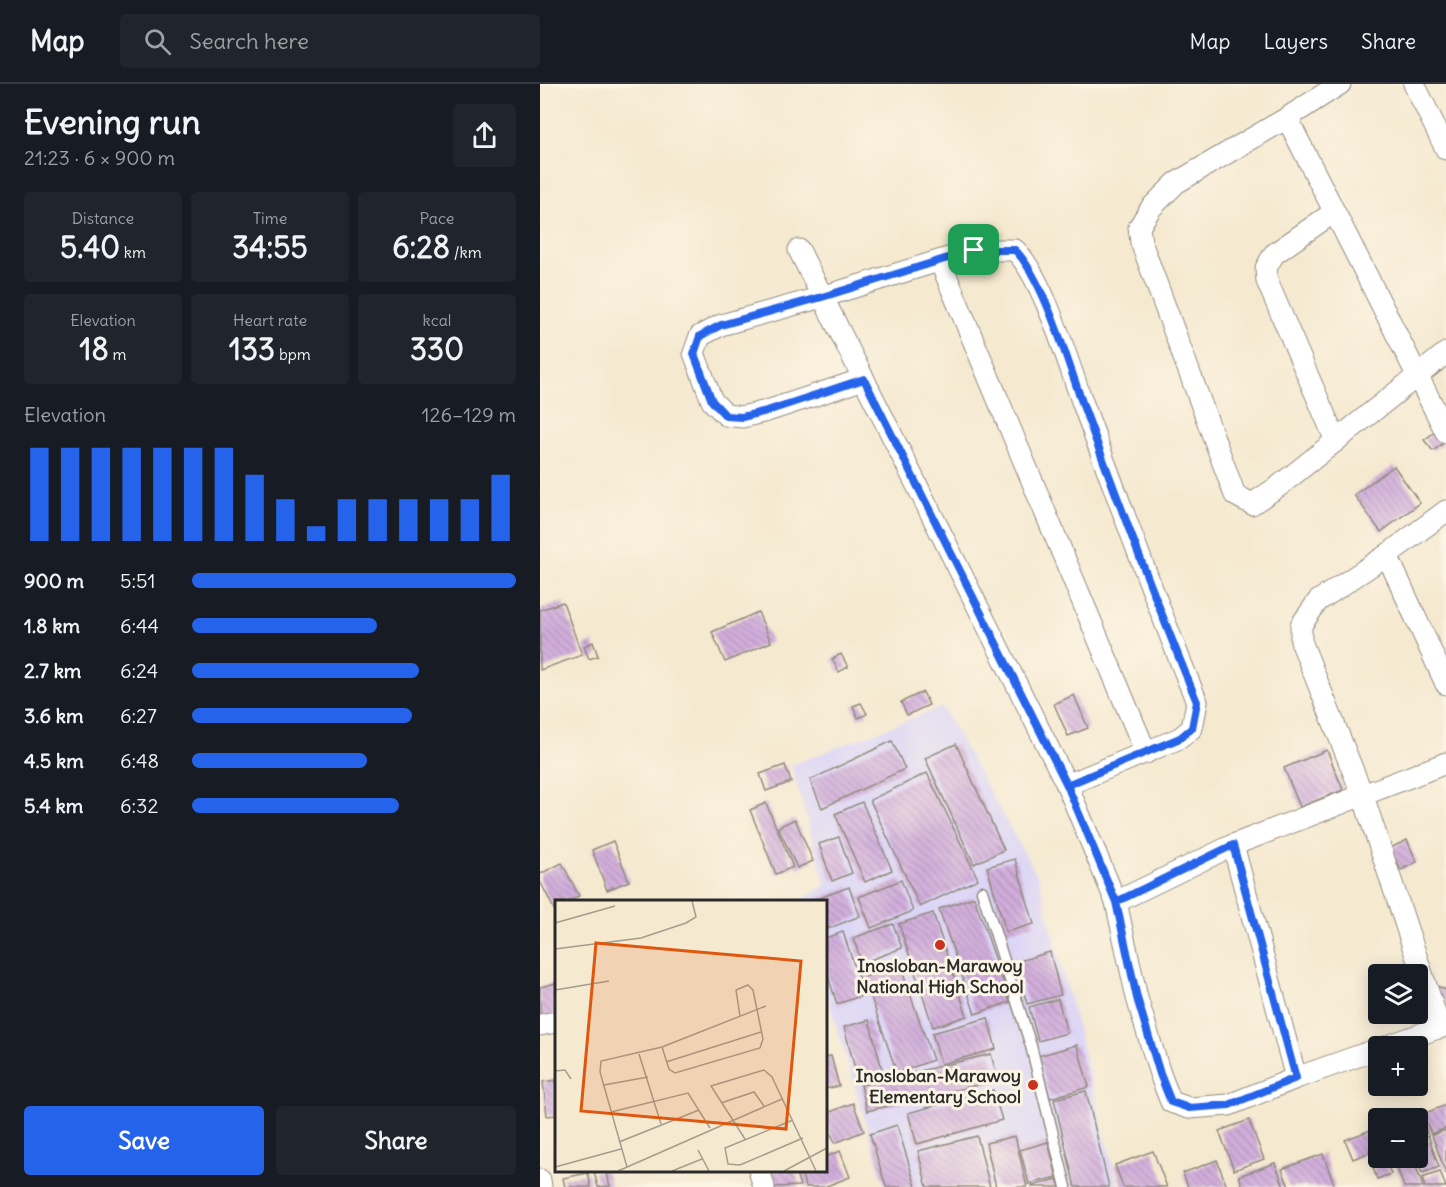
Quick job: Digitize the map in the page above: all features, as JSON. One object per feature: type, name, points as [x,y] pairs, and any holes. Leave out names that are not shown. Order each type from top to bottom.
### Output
[{"type":"street","points":[[1340,84],[1176,183],[1151,208],[1139,227],[1141,242],[1235,495],[1252,504],[1279,486],[1446,352]]},
{"type":"street","points":[[1414,84],[1446,149]]},
{"type":"street","points":[[1287,118],[1446,432]]},
{"type":"street","points":[[1335,212],[1274,254],[1266,268],[1268,282],[1336,441]]},
{"type":"street","points":[[799,250],[1067,785],[1116,902],[1137,998],[1171,1102],[1189,1108],[1229,1105],[1368,1053]]},
{"type":"street","points":[[864,379],[742,417],[726,416],[712,401],[694,354],[700,336],[721,325],[822,297],[974,250],[1015,250],[1025,260],[1049,311],[1197,702],[1192,728],[1180,738],[1067,785]]},
{"type":"street","points":[[940,261],[1146,753]]},
{"type":"street","points":[[1417,1036],[1443,1027],[1363,796],[1301,641],[1301,625],[1318,601],[1388,555],[1446,511]]},
{"type":"street","points":[[1388,555],[1446,684]]},
{"type":"street","points":[[1116,902],[1233,845],[1446,763]]},
{"type":"street","points":[[1233,845],[1296,1078]]},
{"type":"street","points":[[540,1025],[555,1022]]},
{"type":"street","points":[[760,1172],[764,1187]]},
{"type":"street","points":[[540,1180],[541,1187]]},
{"type":"lane","points":[[982,891],[1031,1046],[1066,1187]]},
{"type":"shaded area","name":"Inosloban-Marawoy National High School","points":[[942,707],[1039,879],[1118,1187],[885,1187],[826,991],[826,900],[801,900],[826,885],[791,765]]},
{"type":"building","points":[[1435,432],[1443,443],[1433,451],[1424,440]]},
{"type":"building","points":[[1394,466],[1420,503],[1381,532],[1354,495]]},
{"type":"building","points":[[563,602],[582,655],[540,670],[540,610]]},
{"type":"building","points":[[758,612],[771,642],[725,662],[712,632]]},
{"type":"building","points":[[593,642],[598,656],[589,659],[584,646]]},
{"type":"building","points":[[841,654],[848,667],[839,672],[832,659]]},
{"type":"building","points":[[923,692],[929,705],[907,715],[901,702]]},
{"type":"building","points":[[1074,695],[1088,728],[1068,736],[1054,704]]},
{"type":"building","points":[[861,703],[867,714],[858,718],[853,706]]},
{"type":"building","points":[[892,741],[905,769],[822,808],[810,780]]},
{"type":"building","points":[[956,744],[1004,850],[974,864],[925,758]]},
{"type":"building","points":[[1327,750],[1343,790],[1300,807],[1284,768]]},
{"type":"building","points":[[785,765],[791,782],[766,791],[760,774]]},
{"type":"building","points":[[927,773],[978,879],[920,907],[870,800]]},
{"type":"building","points":[[862,802],[892,870],[865,882],[835,814]]},
{"type":"building","points":[[766,803],[793,867],[776,874],[750,810]]},
{"type":"building","points":[[795,819],[813,861],[797,868],[778,827]]},
{"type":"building","points":[[839,837],[852,873],[832,881],[819,844]]},
{"type":"building","points":[[1407,840],[1417,862],[1401,870],[1390,848]]},
{"type":"building","points":[[613,841],[629,881],[607,890],[592,850]]},
{"type":"building","points":[[1015,859],[1034,924],[1006,932],[987,867]]},
{"type":"building","points":[[562,863],[579,896],[572,900],[555,900],[554,909],[540,881],[540,874]]},
{"type":"building","points":[[901,880],[913,911],[871,928],[859,897]]},
{"type":"building","points":[[849,887],[860,916],[826,930],[826,900],[814,900]]},
{"type":"building","points":[[974,897],[1010,1002],[975,1014],[939,909]]},
{"type":"building","points":[[933,913],[967,1016],[933,1027],[899,924]]},
{"type":"building","points":[[893,924],[902,948],[862,963],[853,938]]},
{"type":"building","points":[[843,932],[864,995],[837,1004],[826,970],[826,938]]},
{"type":"building","points":[[1050,952],[1061,995],[1027,1004],[1016,962]]},
{"type":"building","points":[[900,965],[933,1060],[897,1073],[864,977]]},
{"type":"building","points":[[555,983],[555,1014],[540,1019],[540,987]]},
{"type":"building","points":[[1437,986],[1446,990],[1446,1007],[1442,1008]]},
{"type":"building","points":[[1058,999],[1067,1033],[1038,1041],[1029,1007]]},
{"type":"building","points":[[988,1018],[996,1049],[941,1064],[932,1033]]},
{"type":"building","points":[[869,1020],[883,1073],[858,1080],[844,1027]]},
{"type":"building","points":[[1077,1045],[1089,1087],[1050,1098],[1038,1056]]},
{"type":"building","points":[[991,1054],[998,1080],[867,1111],[861,1085]]},
{"type":"building","points":[[831,1056],[839,1086],[826,1089],[826,1057]]},
{"type":"building","points":[[555,1080],[555,1115],[547,1116],[543,1082]]},
{"type":"building","points":[[993,1090],[1002,1120],[917,1144],[908,1113]]},
{"type":"building","points":[[1086,1091],[1109,1187],[1075,1187],[1054,1099]]},
{"type":"building","points":[[853,1103],[864,1131],[835,1143],[826,1122],[826,1114]]},
{"type":"building","points":[[1446,1105],[1446,1128],[1431,1134],[1428,1126],[1428,1112]]},
{"type":"building","points":[[1249,1120],[1264,1159],[1234,1170],[1219,1131]]},
{"type":"building","points":[[897,1125],[916,1187],[886,1187],[870,1134]]},
{"type":"building","points":[[1446,1130],[1446,1174],[1432,1135]]},
{"type":"building","points":[[1368,1131],[1368,1153],[1353,1159],[1345,1140]]},
{"type":"building","points":[[1428,1135],[1439,1167],[1422,1173],[1420,1168],[1428,1168]]},
{"type":"building","points":[[977,1136],[990,1187],[927,1187],[918,1151]]},
{"type":"building","points":[[1015,1136],[1027,1187],[996,1187],[986,1143]]},
{"type":"building","points":[[1048,1142],[1057,1177],[1029,1184],[1020,1150]]},
{"type":"building","points":[[840,1151],[850,1177],[824,1187],[806,1187],[801,1172],[826,1172],[826,1157]]},
{"type":"building","points":[[1153,1151],[1167,1187],[1123,1187],[1115,1165]]},
{"type":"building","points":[[1323,1154],[1335,1187],[1289,1187],[1282,1169]]},
{"type":"building","points":[[1217,1160],[1227,1187],[1188,1187],[1183,1173]]},
{"type":"building","points":[[1275,1163],[1284,1187],[1243,1187],[1239,1176]]},
{"type":"building","points":[[1373,1168],[1389,1168],[1391,1174],[1377,1179]]},
{"type":"building","points":[[1397,1168],[1416,1168],[1423,1187],[1404,1187]]},
{"type":"building","points":[[594,1172],[606,1172],[610,1186],[598,1187]]},
{"type":"building","points":[[769,1172],[796,1172],[800,1186],[773,1187]]},
{"type":"building","points":[[1440,1172],[1446,1187],[1425,1187],[1422,1178]]},
{"type":"building","points":[[588,1173],[591,1187],[565,1187],[563,1178]]},
{"type":"building","points":[[1057,1179],[1060,1187],[1032,1187],[1032,1186]]},
{"type":"place","name":"Inosloban-Marawoy National High School","points":[[940,945]]},
{"type":"place","name":"Inosloban-Marawoy Elementary School","points":[[1033,1085]]},
{"type":"route","points":[[974,250],[822,297],[721,325],[700,336],[694,354],[712,401],[726,416],[742,417],[767,411],[864,379],[1067,785],[1116,902],[1137,998],[1171,1102],[1189,1108],[1229,1105],[1296,1078],[1233,845],[1116,902],[1092,844],[1067,785],[1180,738],[1192,728],[1197,702],[1049,311],[1025,260],[1015,250],[974,250]]}]
